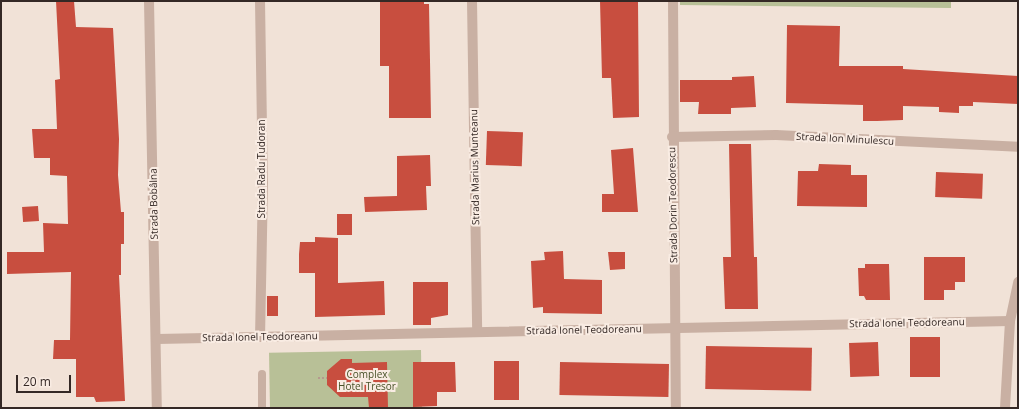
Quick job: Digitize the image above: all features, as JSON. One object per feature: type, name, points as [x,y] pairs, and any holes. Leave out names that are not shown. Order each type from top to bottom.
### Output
[{"type":"street","name":"Strada Bobâlna","points":[[149,1],[157,339],[157,408]]},
{"type":"street","name":"Strada Radu Tudoran","points":[[260,1],[263,182],[260,337]]},
{"type":"street","name":"Strada Marius Munteanu","points":[[472,1],[477,332]]},
{"type":"street","name":"Strada Dorin Teodorescu","points":[[673,1],[672,137],[676,408]]},
{"type":"street","name":"Strada Ion Minulescu","points":[[672,137],[776,135],[1018,147]]},
{"type":"street","points":[[1005,408],[1010,321],[1018,282]]},
{"type":"street","name":"Strada Ionel Teodoreanu","points":[[157,339],[1010,321]]},
{"type":"lane","points":[[262,374],[262,408]]},
{"type":"path","points":[[318,378],[327,378]]},
{"type":"green space","points":[[680,1],[951,1],[951,8],[680,5]]},
{"type":"green space","name":"Complex Hotel Tresor","points":[[421,350],[422,408],[270,408],[269,353]]},
{"type":"building","points":[[56,1],[74,1],[76,27],[113,28],[119,139],[118,175],[121,212],[124,212],[124,244],[121,244],[121,275],[119,275],[125,401],[96,402],[94,397],[76,397],[76,359],[53,359],[54,340],[70,340],[71,272],[7,274],[7,252],[44,252],[43,223],[68,224],[67,176],[50,175],[50,158],[34,158],[32,129],[57,129],[55,80],[60,79]]},
{"type":"building","points":[[380,1],[424,1],[424,4],[429,4],[431,118],[389,118],[389,66],[380,66]]},
{"type":"building","points":[[600,1],[638,1],[639,117],[613,118],[611,78],[602,78]]},
{"type":"building","points":[[787,25],[840,26],[839,66],[903,66],[903,69],[1018,76],[1018,104],[973,102],[973,106],[959,106],[959,113],[939,112],[939,107],[903,106],[903,120],[863,121],[863,105],[786,103]]},
{"type":"building","points":[[754,76],[756,107],[731,108],[731,114],[698,114],[699,102],[680,102],[680,80],[732,80],[732,77]]},
{"type":"building","points":[[487,131],[523,132],[522,166],[486,165]]},
{"type":"building","points":[[729,144],[751,144],[754,257],[757,257],[758,309],[725,309],[723,257],[731,257]]},
{"type":"building","points":[[633,148],[638,212],[602,212],[602,194],[614,194],[611,150]]},
{"type":"building","points":[[430,155],[431,186],[426,186],[427,210],[365,212],[364,197],[397,196],[397,156]]},
{"type":"building","points":[[819,164],[851,165],[851,175],[867,175],[867,207],[797,206],[798,171],[818,171]]},
{"type":"building","points":[[936,172],[983,174],[982,199],[935,197]]},
{"type":"building","points":[[38,206],[39,221],[23,222],[22,207]]},
{"type":"building","points":[[337,214],[352,214],[352,235],[337,235]]},
{"type":"building","points":[[315,237],[338,238],[338,283],[384,281],[385,315],[315,317],[315,273],[299,273],[299,254],[300,242],[315,242]]},
{"type":"building","points":[[563,251],[564,279],[602,280],[602,314],[543,313],[543,307],[533,308],[531,261],[545,260],[544,252]]},
{"type":"building","points":[[608,252],[625,252],[625,269],[610,270]]},
{"type":"building","points":[[924,257],[965,257],[965,282],[955,282],[955,290],[944,290],[944,300],[924,300]]},
{"type":"building","points":[[865,264],[889,264],[890,300],[866,300],[864,296],[859,296],[858,268],[865,268]]},
{"type":"building","points":[[413,282],[448,282],[448,315],[431,318],[431,325],[413,325]]},
{"type":"building","points":[[267,296],[278,296],[278,316],[267,316]]},
{"type":"building","points":[[910,337],[940,337],[940,377],[910,377]]},
{"type":"building","points":[[878,342],[879,376],[850,377],[849,343]]},
{"type":"building","points":[[706,346],[812,348],[811,391],[705,389]]},
{"type":"building","points":[[341,359],[352,359],[352,363],[387,362],[388,408],[369,408],[368,397],[340,397],[327,385],[327,371]]},
{"type":"building","points":[[494,361],[519,361],[519,400],[494,400]]},
{"type":"building","points":[[413,362],[455,362],[456,392],[437,392],[437,406],[413,407]]},
{"type":"building","points":[[560,362],[669,364],[668,397],[559,395]]}]
